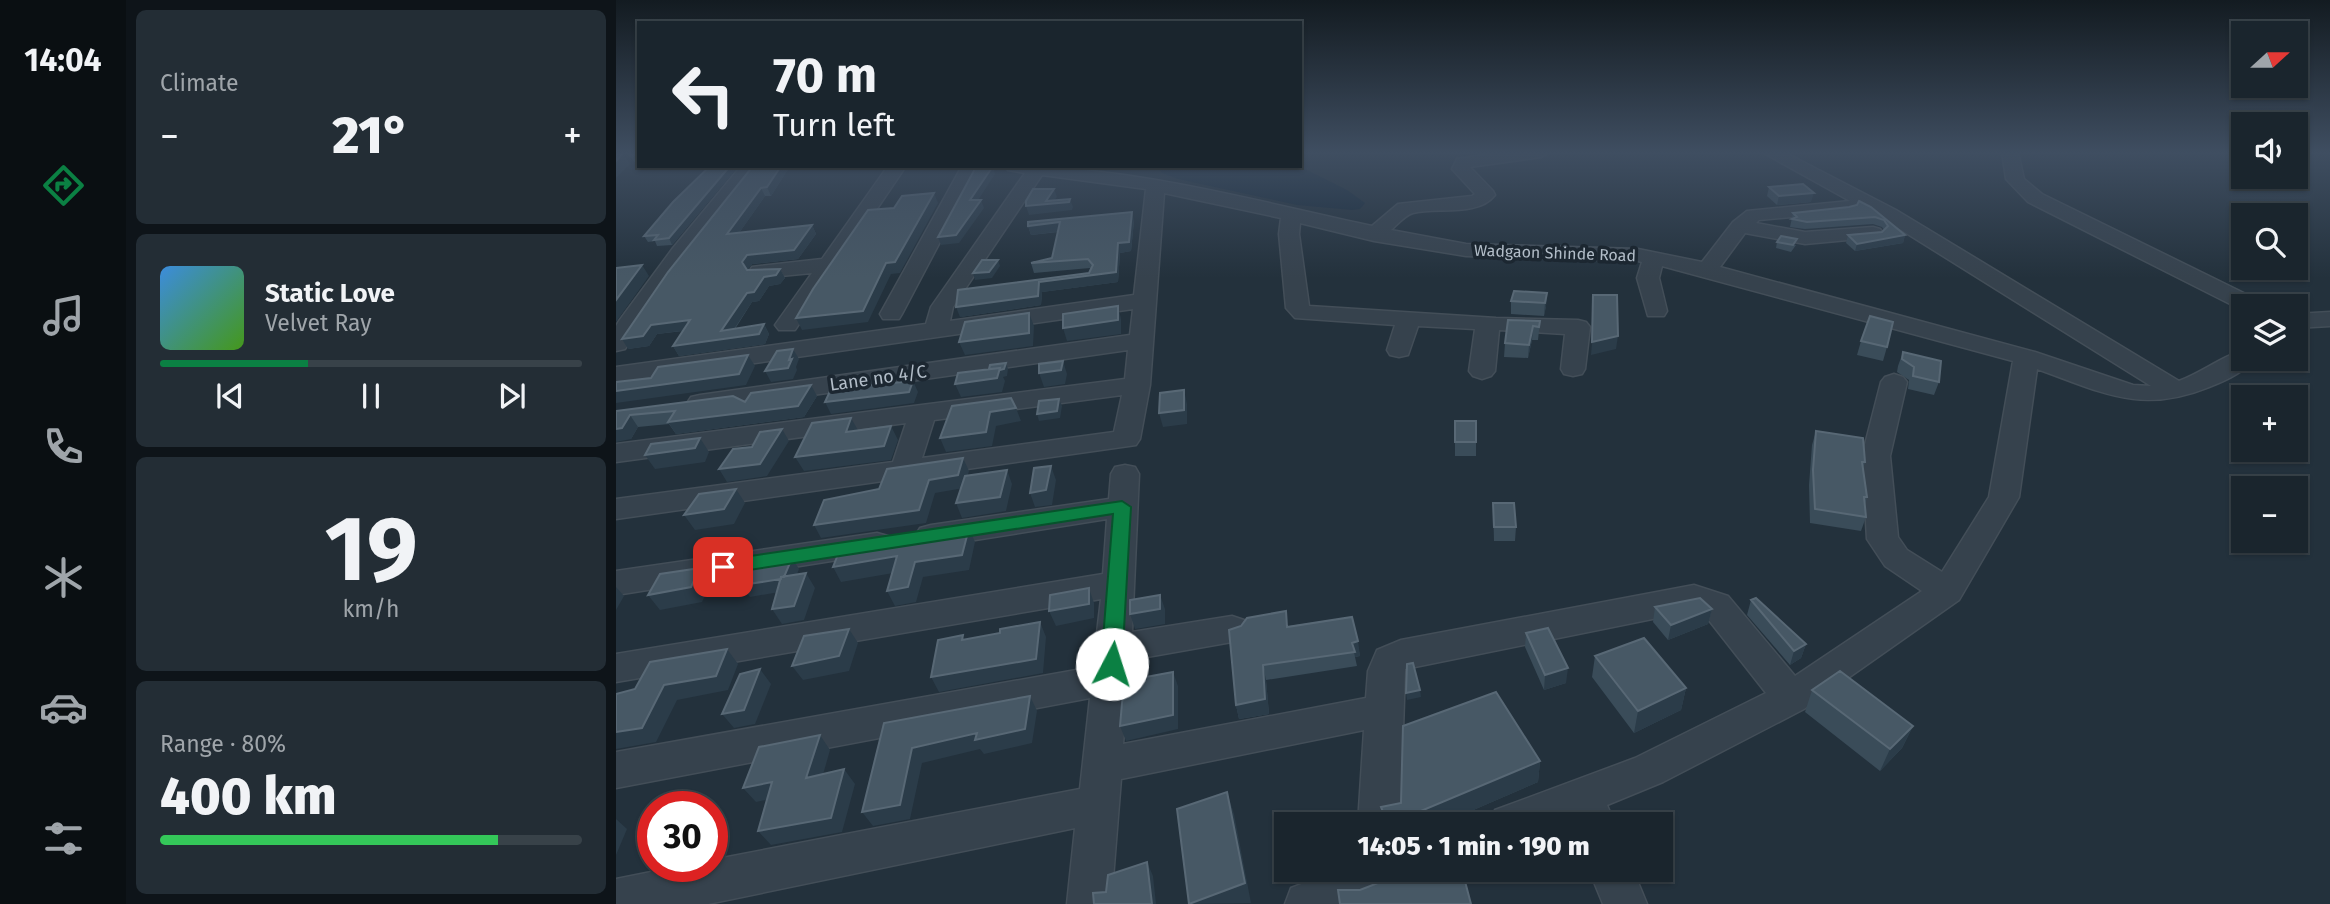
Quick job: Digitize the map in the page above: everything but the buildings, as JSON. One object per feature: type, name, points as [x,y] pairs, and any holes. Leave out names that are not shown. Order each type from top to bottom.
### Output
[{"type":"street","points":[[616,344],[623,321],[728,194]]},
{"type":"street","points":[[787,325],[878,194]]},
{"type":"street","points":[[891,314],[956,194]]},
{"type":"street","points":[[936,329],[942,307],[956,291],[1020,194]]},
{"type":"street","points":[[616,509],[1126,439],[1137,385],[1153,210],[1150,194]]},
{"type":"street","name":"Wadgaon Shinde Road","points":[[1208,194],[1374,235],[1466,250],[1638,255],[1654,258],[2026,357],[2130,393],[2148,396],[2222,374],[2231,367]]},
{"type":"street","points":[[1374,235],[1405,208],[1477,201],[1485,194]]},
{"type":"street","points":[[1851,194],[1889,214],[2174,389]]},
{"type":"street","points":[[2030,194],[2231,296]]},
{"type":"street","points":[[1707,270],[1740,226],[1751,217],[1761,213],[1847,206]]},
{"type":"street","points":[[1127,212],[1153,210]]},
{"type":"street","points":[[1291,216],[1289,234],[1297,308],[1303,313],[1578,327],[1573,369]]},
{"type":"street","points":[[999,226],[1024,223]]},
{"type":"street","points":[[1740,226],[1805,238],[1872,233]]},
{"type":"street","points":[[1654,258],[1648,278],[1657,311]]},
{"type":"street","points":[[760,272],[829,265]]},
{"type":"street","points":[[956,291],[981,288]]},
{"type":"street","points":[[2313,319],[2312,309],[2330,297]]},
{"type":"street","points":[[616,375],[1145,300]]},
{"type":"street","points":[[1399,350],[1409,319]]},
{"type":"street","points":[[1482,371],[1489,323]]},
{"type":"street","name":"Lane no 4/C","points":[[671,407],[1141,341]]},
{"type":"street","points":[[1589,810],[1648,770],[1791,698],[1947,591],[2004,497],[2026,357]]},
{"type":"street","points":[[1894,382],[1876,456],[1883,540],[1896,558],[1947,591]]},
{"type":"street","points":[[616,453],[1137,385]]},
{"type":"street","points":[[904,470],[923,412]]},
{"type":"street","points":[[616,583],[1124,491],[1119,584],[1089,904]]},
{"type":"street","points":[[616,668],[1119,584]]},
{"type":"street","points":[[1380,812],[1386,671],[1390,660],[1401,654],[1694,597],[1716,605],[1791,698]]},
{"type":"street","points":[[616,770],[1112,664],[1232,629]]},
{"type":"street","points":[[616,901],[1100,784],[1384,710]]},
{"type":"street","points":[[1307,904],[1359,882]]},
{"type":"street","points":[[1616,882],[1625,904]]},
{"type":"water","points":[[1248,194],[1353,194],[1365,203],[1360,209],[1352,210],[1297,205]]},
{"type":"route","points":[[723,567],[1122,507],[1112,664]]}]
